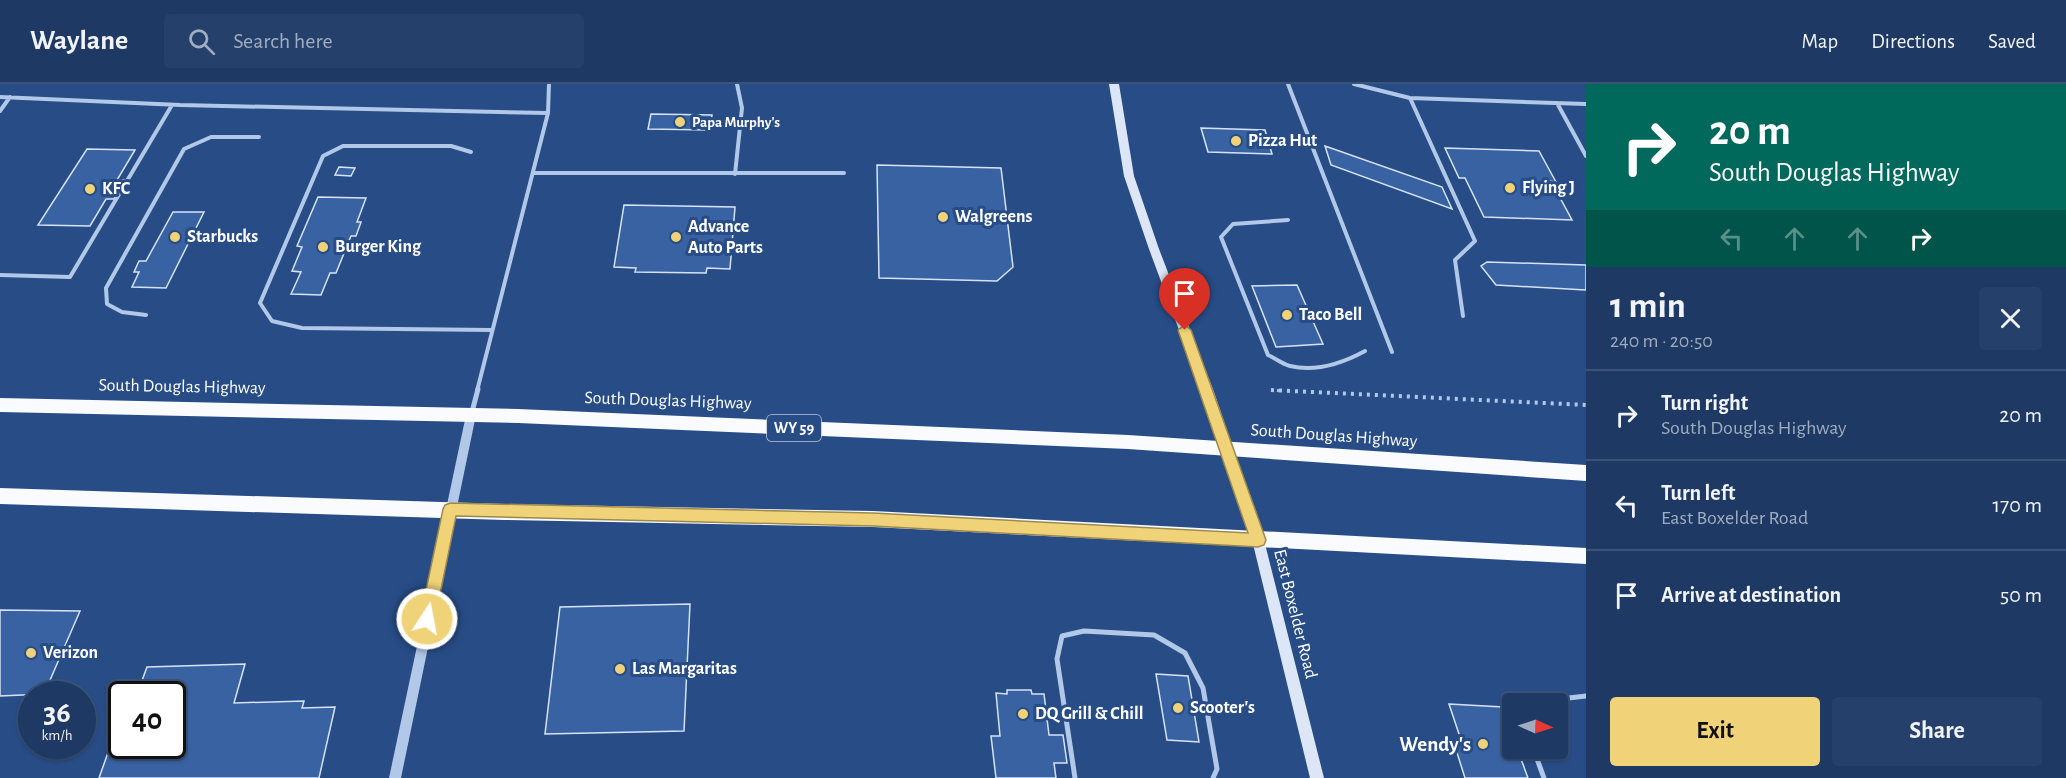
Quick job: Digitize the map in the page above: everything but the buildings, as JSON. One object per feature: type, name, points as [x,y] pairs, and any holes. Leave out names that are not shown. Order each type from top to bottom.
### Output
[{"type":"highway","name":"South Douglas Highway","points":[[0,405],[471,415],[1128,442],[1586,473]]},
{"type":"highway","points":[[0,496],[873,519],[1586,556]]},
{"type":"main road","name":"East Boxelder Road","points":[[1114,84],[1129,176],[1228,449],[1258,540],[1317,778]]},
{"type":"street","points":[[395,778],[471,415]]},
{"type":"lane","points":[[471,415],[548,113],[549,84]]},
{"type":"lane","points":[[735,174],[742,108],[737,84]]},
{"type":"lane","points":[[1288,84],[1392,352]]},
{"type":"lane","points":[[1354,84],[1410,98],[1586,104]]},
{"type":"lane","points":[[0,97],[172,105],[548,113]]},
{"type":"lane","points":[[0,111],[10,98]]},
{"type":"lane","points":[[1410,98],[1475,241],[1455,260],[1463,316]]},
{"type":"lane","points":[[1557,103],[1586,156]]},
{"type":"lane","points":[[0,275],[70,277],[172,105]]},
{"type":"lane","points":[[146,315],[122,312],[107,304],[106,288],[183,149],[200,139],[221,136],[259,137]]},
{"type":"lane","points":[[471,152],[452,146],[343,146],[323,156],[260,303],[272,321],[302,328],[492,330]]},
{"type":"lane","points":[[533,173],[844,173]]},
{"type":"lane","points":[[1288,220],[1233,224],[1221,237],[1268,355],[1290,366],[1324,366],[1346,361],[1365,351]]},
{"type":"lane","points":[[1076,778],[1057,659],[1062,636],[1084,631],[1154,635],[1185,653],[1203,688],[1217,769],[1213,778]]},
{"type":"lane","points":[[1568,698],[1586,696]]},
{"type":"lane","points":[[1537,759],[1544,778]]},
{"type":"path","points":[[1271,390],[1586,405]]},
{"type":"place","name":"Papa Murphy's","points":[[680,122]]},
{"type":"place","name":"Pizza Hut","points":[[1236,141]]},
{"type":"place","name":"Flying J","points":[[1510,188]]},
{"type":"place","name":"KFC","points":[[90,189]]},
{"type":"place","name":"Walgreens","points":[[943,217]]},
{"type":"place","name":"Starbucks","points":[[175,237]]},
{"type":"place","name":"Advance Auto Parts","points":[[676,237]]},
{"type":"place","name":"Burger King","points":[[323,247]]},
{"type":"place","name":"Taco Bell","points":[[1287,315]]},
{"type":"place","name":"Verizon","points":[[31,653]]},
{"type":"place","name":"Las Margaritas","points":[[620,669]]},
{"type":"place","name":"Scooter's","points":[[1178,708]]},
{"type":"place","name":"DQ Grill & Chill","points":[[1023,714]]},
{"type":"place","name":"Wendy's","points":[[1483,744]]},
{"type":"route","points":[[427,619],[450,509],[873,519],[1258,540],[1185,330]]}]
